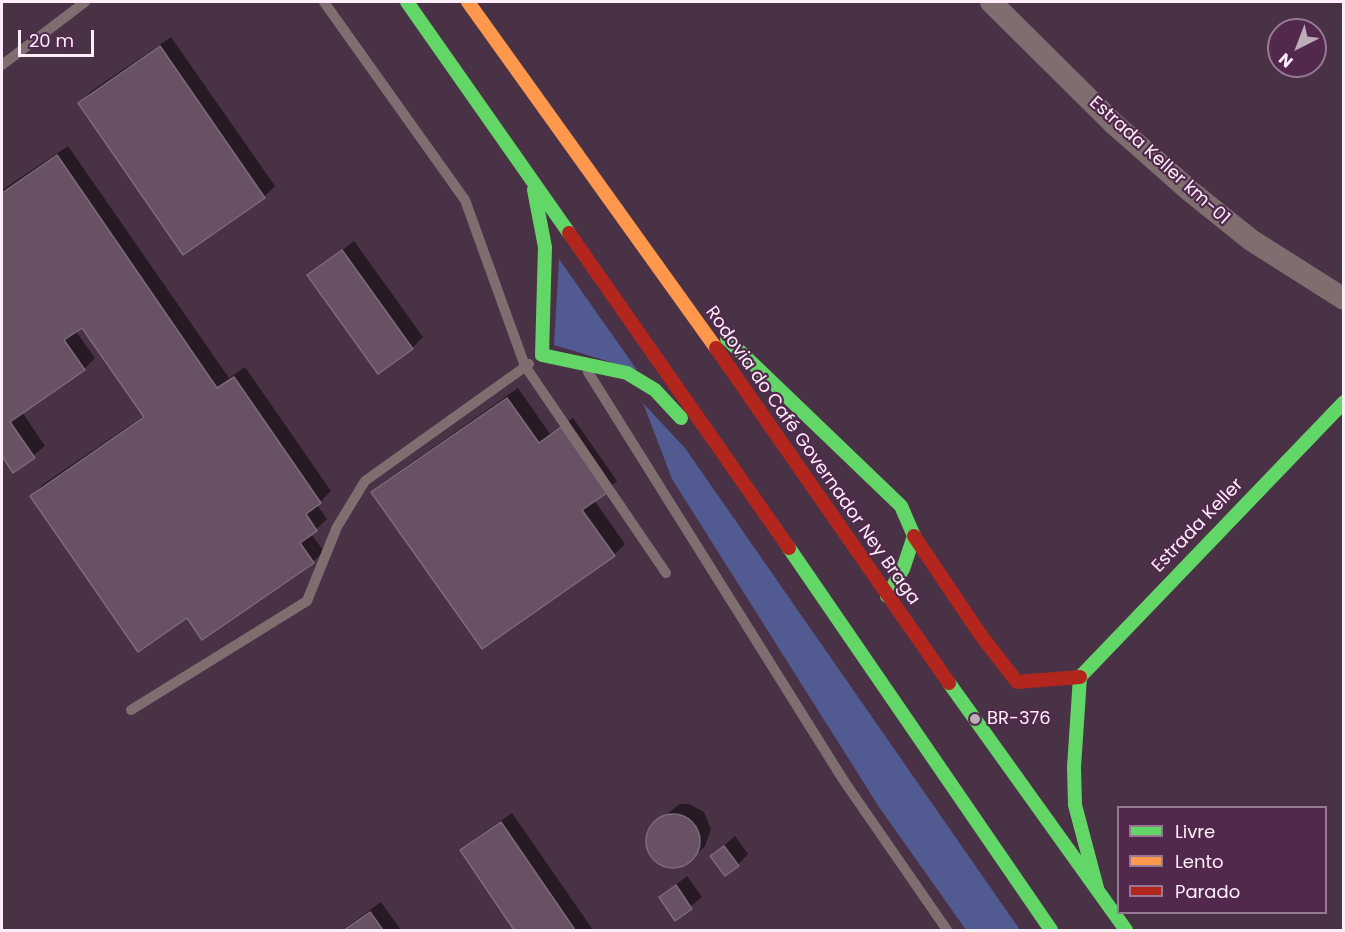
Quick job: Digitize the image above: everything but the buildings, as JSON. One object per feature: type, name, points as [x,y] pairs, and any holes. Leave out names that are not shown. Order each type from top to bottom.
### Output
[{"type":"main road","points":[[407,2],[747,486],[1052,930]]},
{"type":"main road","name":"Rodovia do Café Governador Ney Braga","points":[[468,2],[680,295],[887,596],[1126,930]]},
{"type":"main road","points":[[532,180],[545,247],[542,355],[582,361],[627,373],[655,390],[747,486]]},
{"type":"main road","points":[[680,295],[901,506],[914,536],[980,634],[1017,682],[1080,677],[1074,767],[1076,805],[1097,889]]},
{"type":"main road","name":"Estrada Keller","points":[[1080,677],[1344,402]]},
{"type":"main road","points":[[887,596],[903,569],[914,536]]},
{"type":"street","name":"Estrada Keller km-01","points":[[991,2],[1113,123],[1190,191],[1251,240],[1344,299]]},
{"type":"lane","points":[[2,65],[85,2]]},
{"type":"lane","points":[[324,2],[465,200],[525,366],[666,573]]},
{"type":"lane","points":[[131,710],[308,601],[336,527],[365,481],[542,355]]},
{"type":"lane","points":[[582,361],[844,782],[947,930]]},
{"type":"shaded area","points":[[559,259],[637,370],[554,345]]},
{"type":"shaded area","points":[[643,403],[685,448],[1020,930],[966,930],[879,807],[672,479]]},
{"type":"traffic: fast","points":[[407,2],[569,233]]},
{"type":"traffic: fast","points":[[534,190],[545,247],[542,355],[627,373],[655,390],[681,418]]},
{"type":"traffic: fast","points":[[727,339],[901,506],[914,536],[903,569],[887,596]]},
{"type":"traffic: fast","points":[[1097,888],[1075,805],[1074,767],[1080,677],[1344,402]]},
{"type":"traffic: fast","points":[[789,548],[1051,930]]},
{"type":"traffic: fast","points":[[949,683],[1126,930]]},
{"type":"traffic: slow","points":[[468,2],[716,348]]},
{"type":"traffic: jam","points":[[569,233],[789,548]]},
{"type":"traffic: jam","points":[[716,348],[949,683]]},
{"type":"traffic: jam","points":[[914,536],[980,634],[1017,682],[1080,677]]},
{"type":"place","name":"BR-376","points":[[975,719]]}]
